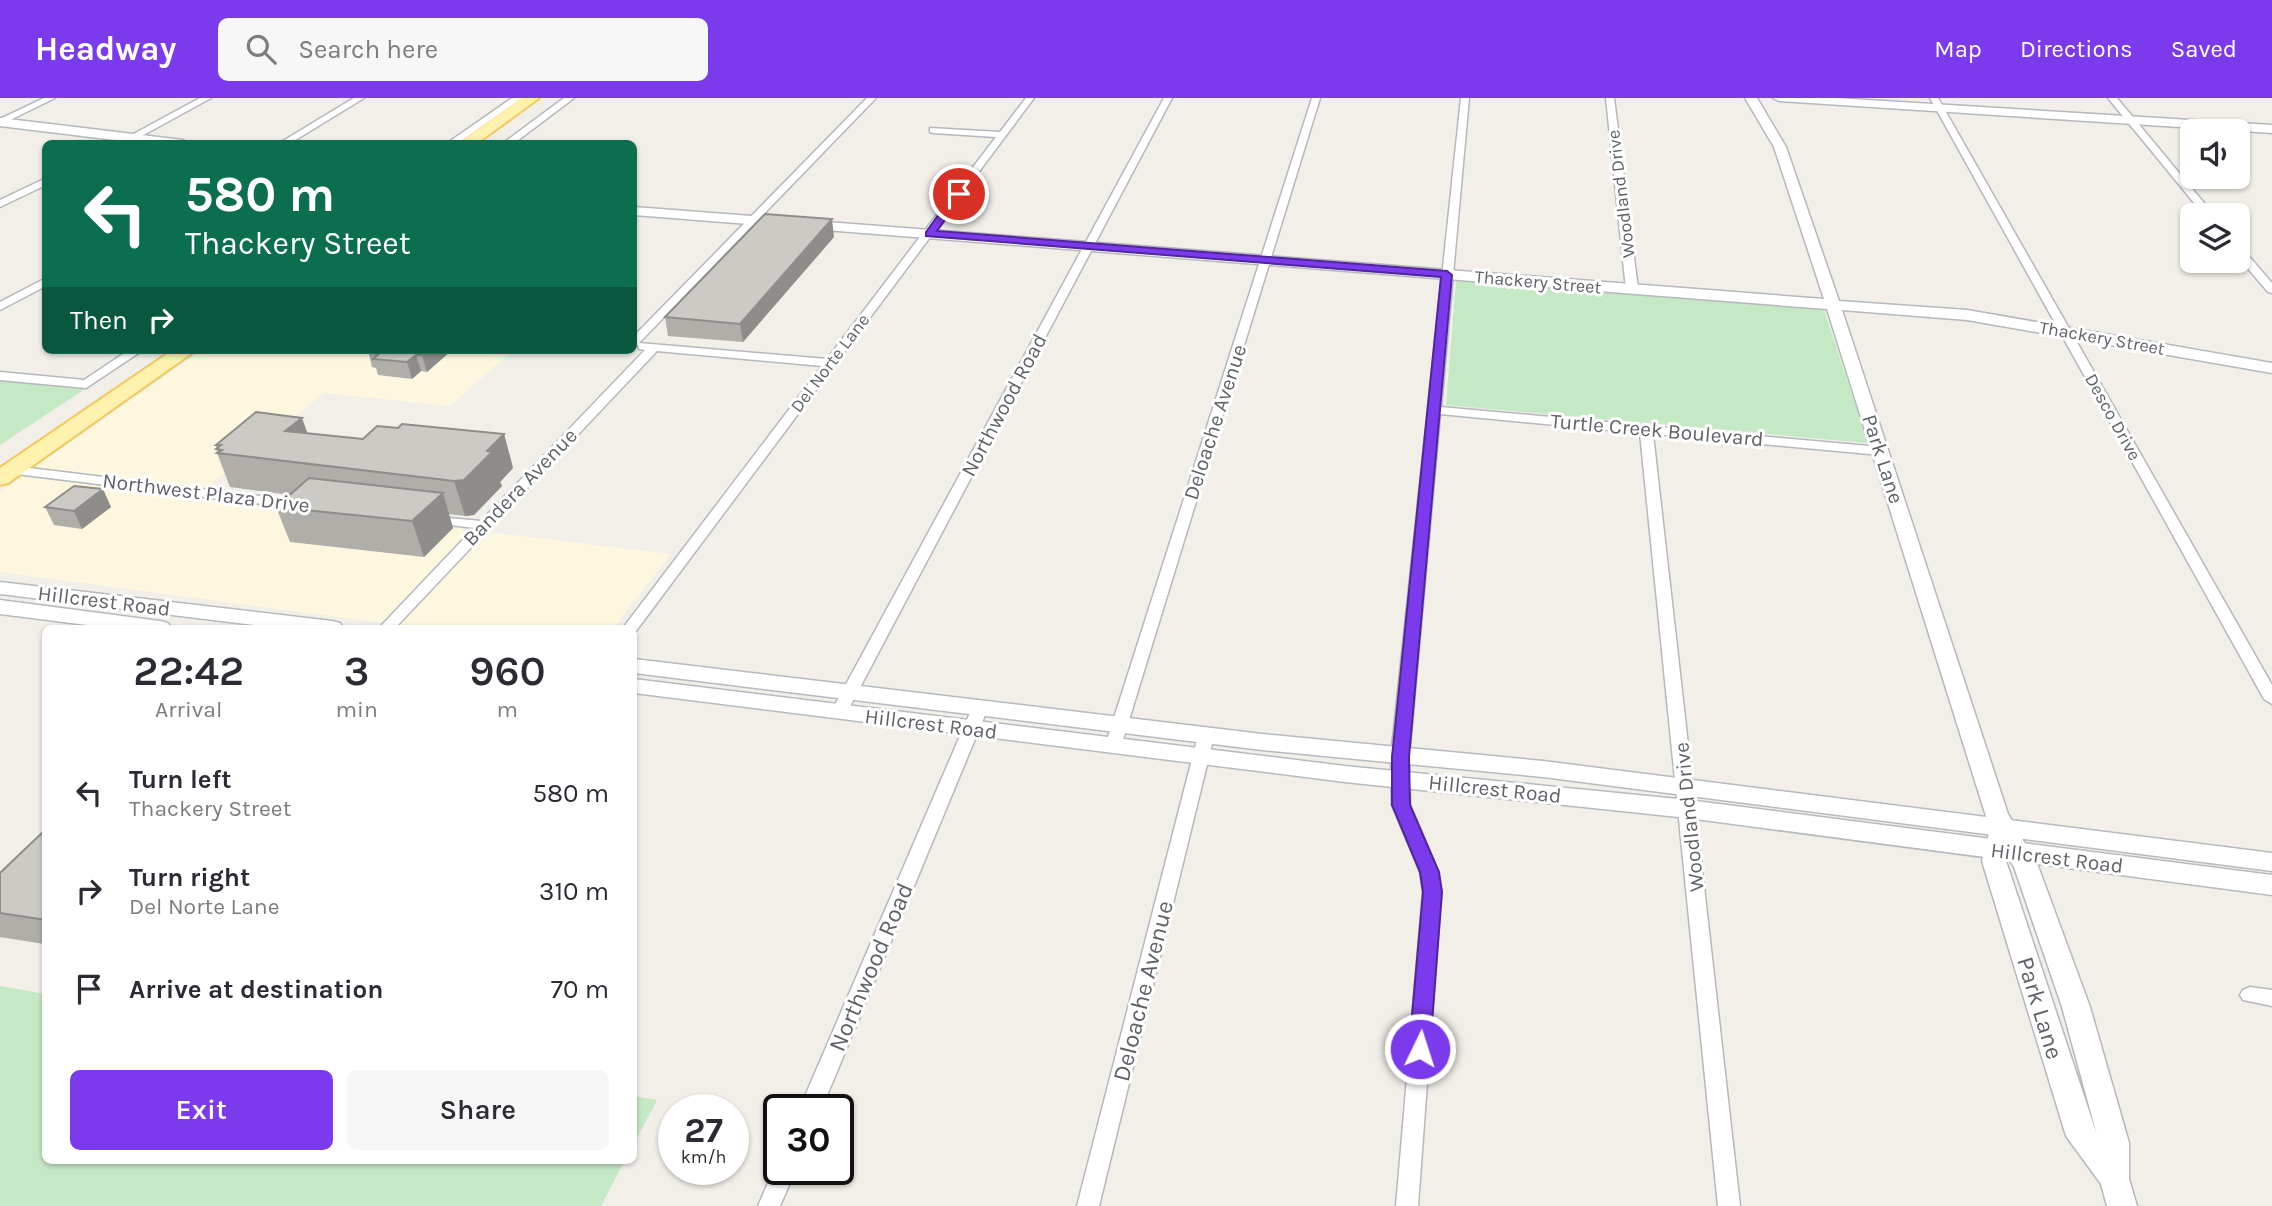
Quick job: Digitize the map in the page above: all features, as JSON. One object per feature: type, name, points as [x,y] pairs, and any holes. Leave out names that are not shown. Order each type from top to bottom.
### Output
[{"type":"main road","points":[[471,140],[532,98]]},
{"type":"main road","points":[[491,140],[551,98]]},
{"type":"main road","points":[[4,469],[154,354]]},
{"type":"main road","points":[[4,469],[180,354]]},
{"type":"main road","name":"Hillcrest Road","points":[[0,588],[228,622],[280,625]]},
{"type":"main road","points":[[46,613],[66,596]]},
{"type":"main road","name":"Hillcrest Road","points":[[0,607],[137,625]]},
{"type":"main road","name":"Hillcrest Road","points":[[637,667],[845,702]]},
{"type":"main road","name":"Hillcrest Road","points":[[637,686],[845,702],[1204,746],[1687,798],[2005,843],[2272,885]]},
{"type":"main road","name":"Hillcrest Road","points":[[2005,843],[2272,862]]},
{"type":"street","points":[[0,122],[51,98]]},
{"type":"street","points":[[125,140],[207,98]]},
{"type":"street","points":[[289,140],[360,98]]},
{"type":"street","points":[[456,140],[518,98]]},
{"type":"street","points":[[512,140],[570,98]]},
{"type":"street","points":[[637,341],[872,98]]},
{"type":"street","name":"Del Norte Lane","points":[[633,625],[1030,98]]},
{"type":"street","name":"Northwood Road","points":[[845,702],[1168,98]]},
{"type":"street","name":"Deloache Avenue","points":[[1116,735],[1315,98]]},
{"type":"street","points":[[1408,1206],[1432,892],[1429,872],[1401,805],[1400,768],[1465,98]]},
{"type":"street","name":"Woodland Drive","points":[[1610,98],[1632,289]]},
{"type":"street","name":"Park Lane","points":[[1751,98],[1784,157],[1834,305],[2005,843],[1994,861],[2081,1136],[2118,1193]]},
{"type":"street","points":[[1779,98],[1937,103],[2272,129]]},
{"type":"street","points":[[2112,98],[2200,203]]},
{"type":"street","name":"Desco Drive","points":[[1937,103],[2272,699]]},
{"type":"street","points":[[0,122],[117,140]]},
{"type":"street","points":[[933,130],[1003,135]]},
{"type":"street","points":[[0,204],[42,183]]},
{"type":"street","name":"Thackery Street","points":[[637,211],[1967,316],[2272,368]]},
{"type":"street","points":[[2250,264],[2272,290]]},
{"type":"street","points":[[0,307],[42,283]]},
{"type":"street","points":[[637,344],[829,363]]},
{"type":"street","name":"Bandera Avenue","points":[[390,625],[654,347]]},
{"type":"street","points":[[0,376],[86,384],[131,354]]},
{"type":"street","name":"Turtle Creek Boulevard","points":[[1433,410],[1880,451]]},
{"type":"street","name":"Woodland Drive","points":[[1646,429],[1729,1206]]},
{"type":"street","name":"Northwest Plaza Drive","points":[[4,469],[318,506]]},
{"type":"street","points":[[414,517],[483,525]]},
{"type":"street","name":"Northwood Road","points":[[817,1094],[976,718]]},
{"type":"street","name":"Deloache Avenue","points":[[1088,1206],[1204,746]]},
{"type":"street","points":[[2250,995],[2272,998]]},
{"type":"street","points":[[769,1206],[778,1185]]},
{"type":"shaded area","points":[[196,354],[508,354],[450,406],[324,393],[194,497],[671,554],[615,625],[398,625],[0,572],[0,492]]},
{"type":"green space","points":[[1456,281],[1824,310],[1868,443],[1446,405]]},
{"type":"green space","points":[[0,378],[88,387],[0,445]]},
{"type":"green space","points":[[0,986],[42,993],[42,1164],[623,1164],[601,1206],[0,1206]]},
{"type":"green space","points":[[637,1097],[657,1100],[637,1138]]},
{"type":"building","points":[[765,214],[832,219],[740,324],[665,317]]},
{"type":"building","points":[[379,354],[423,354],[416,355],[407,362],[373,359]]},
{"type":"building","points":[[256,412],[302,418],[285,431],[363,439],[377,426],[398,428],[402,424],[504,434],[487,451],[492,452],[464,480],[454,481],[217,453],[222,450],[216,449],[221,445],[216,445]]},
{"type":"building","points":[[309,478],[443,493],[412,521],[276,507]]},
{"type":"building","points":[[74,486],[103,489],[74,511],[45,507]]},
{"type":"building","points":[[42,833],[42,919],[0,913],[0,873]]},
{"type":"route","points":[[959,194],[929,234],[1447,275],[1400,757],[1401,805],[1429,872],[1432,892],[1420,1049]]}]
